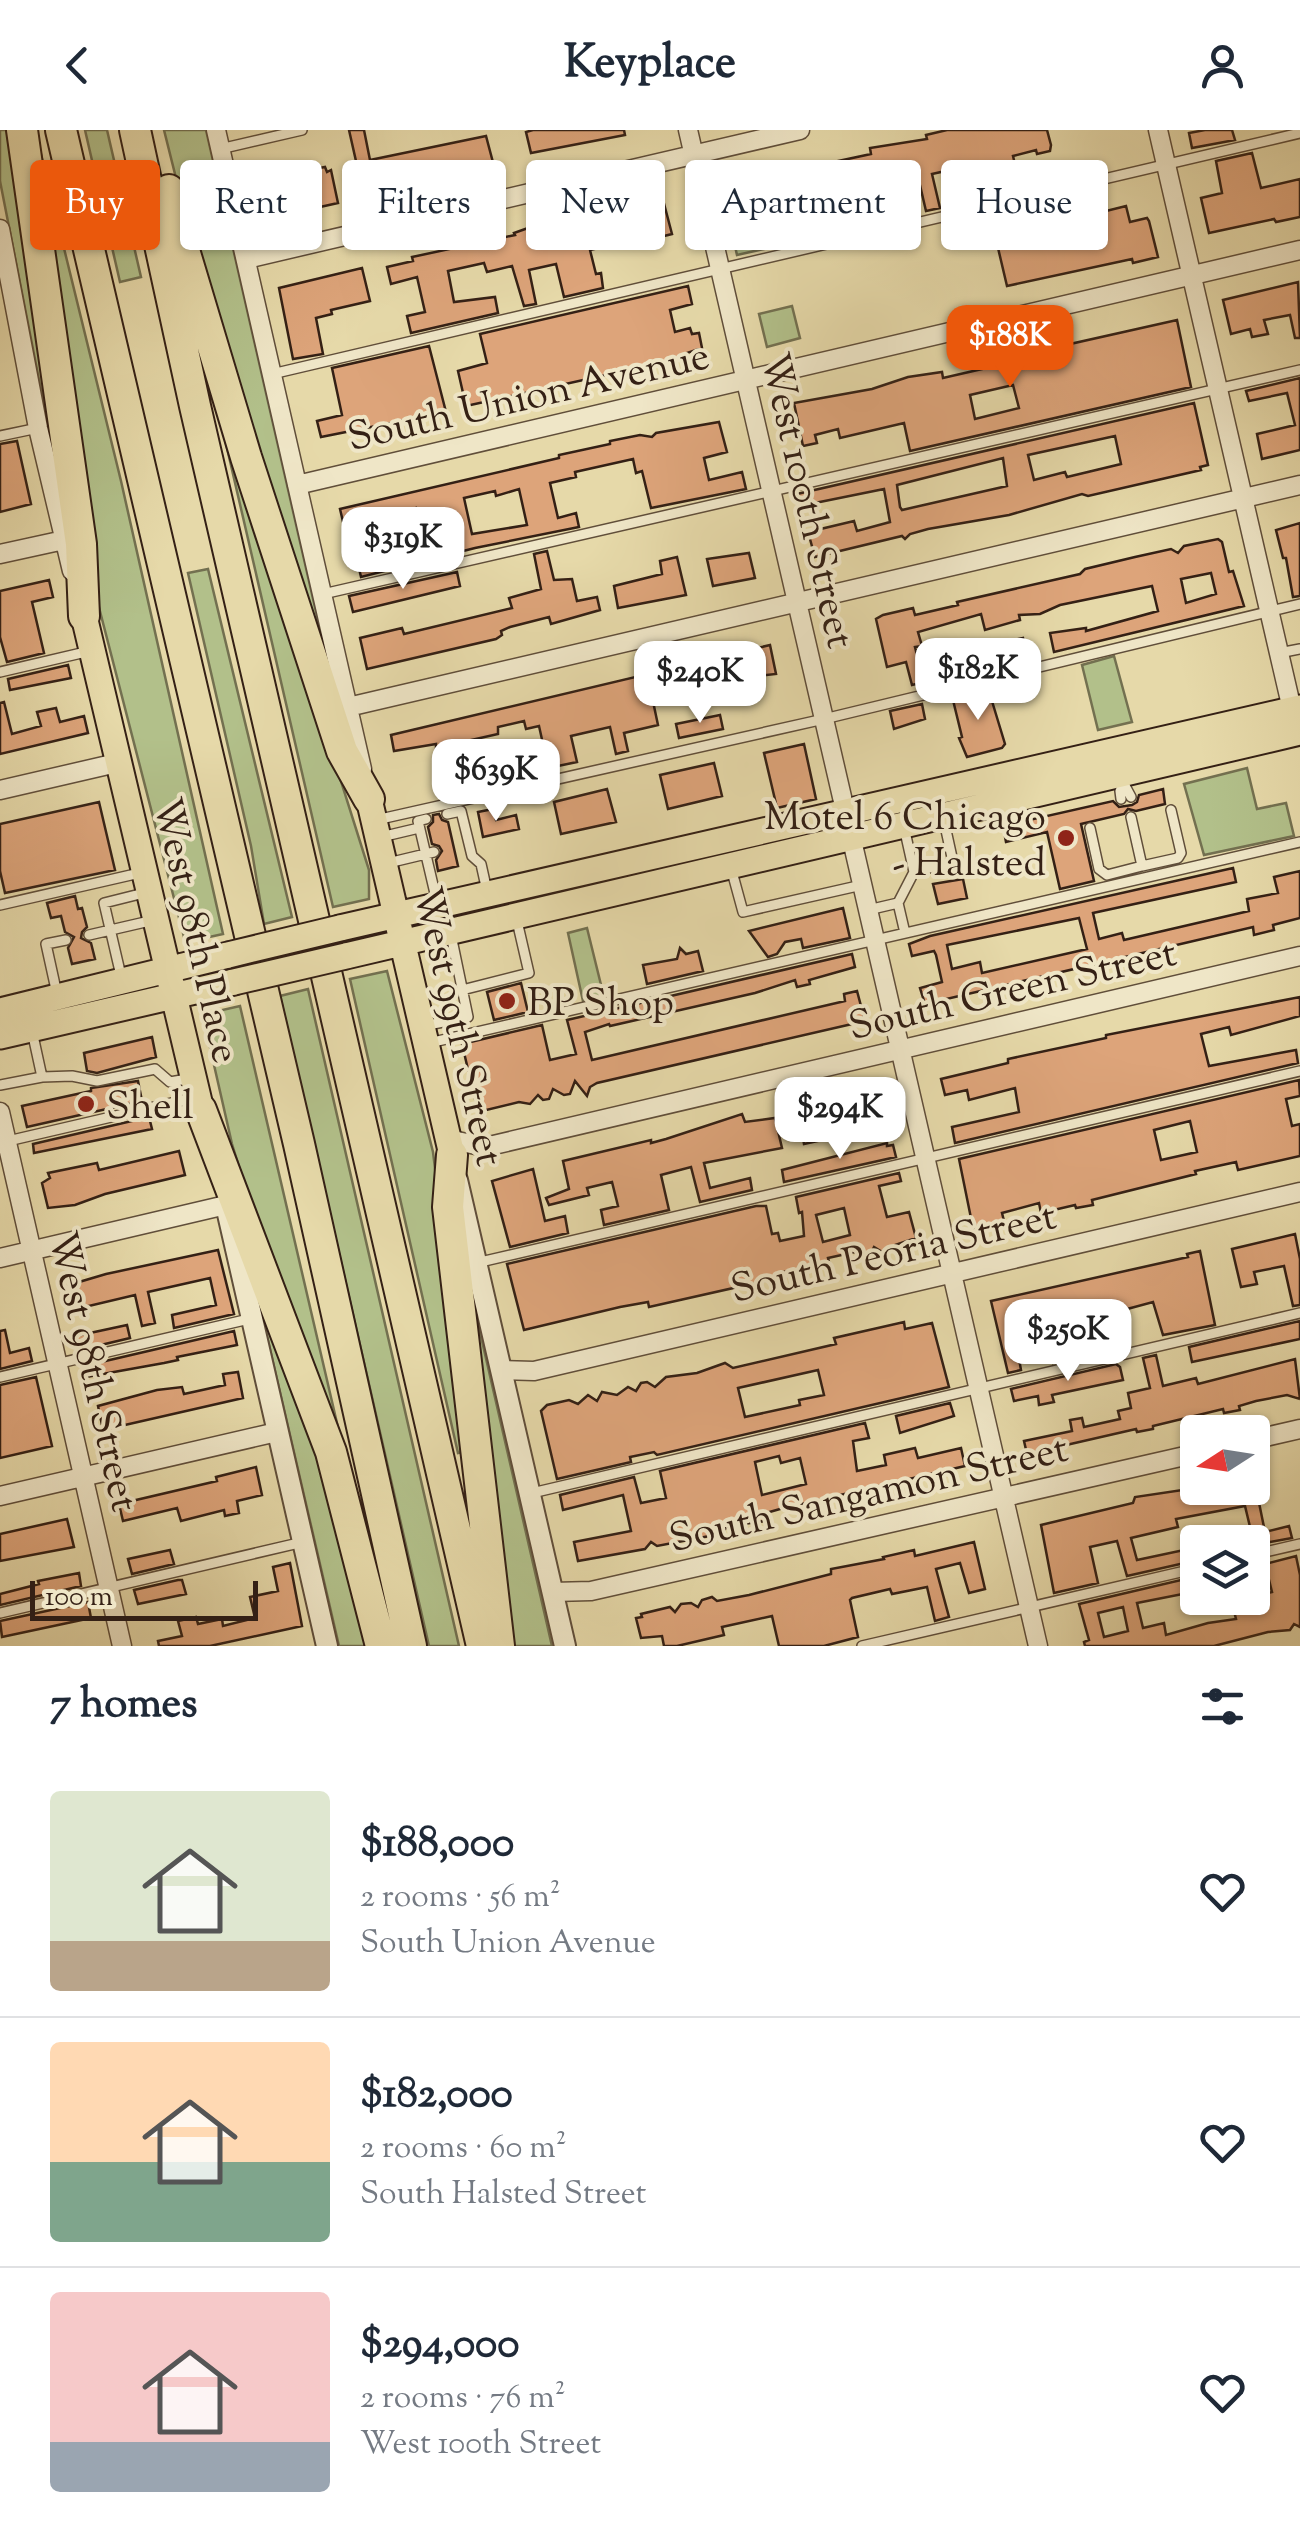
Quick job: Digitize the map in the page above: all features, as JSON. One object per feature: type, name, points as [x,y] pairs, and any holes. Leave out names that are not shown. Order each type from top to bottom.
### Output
[{"type":"highway","points":[[22,130],[81,544],[84,616]]},
{"type":"highway","points":[[61,130],[299,1144],[411,1646]]},
{"type":"highway","points":[[136,130],[195,406],[482,1646]]},
{"type":"highway","points":[[154,130],[184,250],[246,457],[342,751],[374,819]]},
{"type":"highway","points":[[198,1095],[331,1452],[380,1646]]},
{"type":"highway","points":[[450,1147],[448,1207],[499,1646]]},
{"type":"main road","name":"West 98th Place","points":[[84,616],[198,1095]]},
{"type":"main road","points":[[0,1036],[730,865],[848,825],[903,824],[1124,788],[1298,725]]},
{"type":"main road","points":[[0,1011],[488,894],[848,825],[1298,725]]},
{"type":"main road","name":"West 99th Street","points":[[374,819],[450,1147]]},
{"type":"street","name":"West 99th Street","points":[[216,130],[374,819]]},
{"type":"street","name":"West 100th Street","points":[[688,130],[1038,1646]]},
{"type":"street","points":[[246,259],[800,130]]},
{"type":"street","points":[[1158,130],[1298,725]]},
{"type":"street","name":"West 98th Place","points":[[0,229],[8,317],[84,616]]},
{"type":"street","name":"South Union Avenue","points":[[297,485],[1300,250]]},
{"type":"street","points":[[348,708],[1300,484]]},
{"type":"street","points":[[0,554],[64,540]]},
{"type":"street","points":[[0,790],[121,762]]},
{"type":"street","name":"South Green Street","points":[[450,1147],[486,1147],[1300,956]]},
{"type":"street","name":"West 98th Place","points":[[198,1095],[328,1646]]},
{"type":"street","name":"West 98th Street","points":[[0,1114],[122,1646]]},
{"type":"street","name":"West 99th Street","points":[[450,1147],[566,1646]]},
{"type":"street","name":"South Peoria Street","points":[[501,1370],[534,1371],[1300,1192]]},
{"type":"street","points":[[0,1258],[226,1206]]},
{"type":"street","points":[[1270,1436],[1300,1429]]},
{"type":"street","points":[[0,1496],[278,1432]]},
{"type":"street","name":"South Sangamon Street","points":[[553,1592],[591,1591],[1180,1457]]},
{"type":"lane","points":[[220,149],[302,130]]},
{"type":"lane","points":[[272,374],[1300,133]]},
{"type":"lane","points":[[322,595],[1300,370]]},
{"type":"lane","points":[[0,436],[38,428]]},
{"type":"lane","points":[[374,819],[824,718],[1300,604]]},
{"type":"lane","points":[[1280,653],[1300,648]]},
{"type":"lane","points":[[0,672],[92,650]]},
{"type":"lane","points":[[1090,828],[1100,869],[1107,874],[1178,858],[1181,853],[1170,810]]},
{"type":"lane","points":[[446,814],[462,811],[472,857],[481,864],[488,894]]},
{"type":"lane","points":[[1130,814],[1142,866]]},
{"type":"lane","points":[[914,872],[953,862],[942,815]]},
{"type":"lane","points":[[426,818],[418,821],[430,853],[438,906]]},
{"type":"lane","points":[[374,819],[423,831]]},
{"type":"lane","points":[[449,827],[464,823]]},
{"type":"lane","points":[[903,824],[914,872],[898,903],[904,932]]},
{"type":"lane","points":[[424,1035],[875,940],[1300,842]]},
{"type":"lane","points":[[454,847],[469,844]]},
{"type":"lane","points":[[384,864],[430,853]]},
{"type":"lane","points":[[457,860],[472,857]]},
{"type":"lane","points":[[730,865],[743,912],[862,884]]},
{"type":"lane","points":[[0,906],[148,881]]},
{"type":"lane","points":[[122,980],[104,903],[148,881]]},
{"type":"lane","points":[[868,910],[898,903]]},
{"type":"lane","points":[[462,990],[528,973],[516,916]]},
{"type":"lane","points":[[88,935],[157,919]]},
{"type":"lane","points":[[424,1035],[468,1016],[450,932]]},
{"type":"lane","points":[[58,996],[46,944],[66,940]]},
{"type":"lane","points":[[31,1028],[42,1078]]},
{"type":"lane","points":[[0,1084],[72,1076],[97,1081],[155,1069],[170,1082],[198,1095]]},
{"type":"lane","points":[[476,1264],[1300,1071]]},
{"type":"lane","points":[[4,1142],[198,1095]]},
{"type":"lane","points":[[529,1493],[1300,1312]]},
{"type":"lane","points":[[0,1377],[252,1318]]},
{"type":"lane","points":[[0,1612],[303,1542]]},
{"type":"lane","points":[[1270,1551],[1300,1544]]},
{"type":"lane","points":[[862,1646],[1180,1572]]},
{"type":"green space","points":[[0,130],[11,130],[53,451],[0,181]]},
{"type":"green space","points":[[85,130],[107,130],[114,160],[92,160]]},
{"type":"green space","points":[[164,130],[206,130],[213,160],[180,160],[180,194]]},
{"type":"green space","points":[[51,250],[64,250],[223,934],[191,941],[184,937],[94,588]]},
{"type":"green space","points":[[113,250],[135,250],[141,277],[120,282]]},
{"type":"green space","points":[[194,250],[233,250],[332,682]]},
{"type":"green space","points":[[792,306],[800,338],[767,347],[759,314]]},
{"type":"green space","points":[[227,420],[369,870],[369,899],[333,907],[221,422]]},
{"type":"green space","points":[[208,569],[292,917],[264,924],[251,846],[188,573]]},
{"type":"green space","points":[[1114,656],[1132,722],[1098,730],[1082,665]]},
{"type":"green space","points":[[1247,768],[1257,809],[1286,803],[1294,836],[1204,855],[1184,784]]},
{"type":"green space","points":[[587,928],[604,997],[583,1001],[568,933]]},
{"type":"green space","points":[[387,971],[433,1152],[470,1451],[458,1453],[350,979]]},
{"type":"green space","points":[[308,989],[459,1646],[429,1646],[280,996]]},
{"type":"green space","points":[[240,1006],[340,1436],[254,1215],[232,1144],[204,1021],[209,1013]]},
{"type":"green space","points":[[250,1263],[328,1471],[370,1646],[339,1646]]},
{"type":"green space","points":[[471,1293],[552,1646],[510,1646]]},
{"type":"building","points":[[349,130],[364,130],[370,160],[356,160]]},
{"type":"building","points":[[624,130],[625,135],[531,153],[526,132]]},
{"type":"building","points":[[947,130],[1047,130],[1051,145],[1050,151],[1037,154],[1036,150],[1013,156],[1014,160],[941,160],[941,172],[932,174],[940,208],[926,211],[921,160],[843,160],[871,154],[870,148],[927,139],[926,135]]},
{"type":"building","points":[[1232,130],[1235,140],[1192,148],[1189,133]]},
{"type":"building","points":[[486,136],[492,160],[370,160]]},
{"type":"building","points":[[1252,153],[1261,188],[1300,179],[1300,217],[1209,233],[1201,198],[1222,193],[1216,161]]},
{"type":"building","points":[[322,168],[331,170],[338,203],[322,207]]},
{"type":"building","points":[[1126,206],[1130,222],[1147,218],[1149,221],[1158,257],[1007,286],[998,250],[1108,250],[1108,210]]},
{"type":"building","points":[[665,207],[672,234],[665,236]]},
{"type":"building","points":[[526,229],[526,250],[590,250],[603,288],[564,297],[556,264],[529,270],[536,304],[524,306],[512,266],[487,272],[484,263],[448,271],[454,302],[495,297],[498,313],[411,333],[407,316],[425,312],[417,277],[391,284],[387,267],[445,250],[506,250],[506,237]]},
{"type":"building","points":[[362,268],[370,301],[331,310],[332,314],[316,318],[323,354],[293,359],[279,288]]},
{"type":"building","points":[[1298,282],[1300,338],[1295,338],[1290,315],[1264,320],[1268,334],[1252,337],[1250,329],[1231,334],[1223,300]]},
{"type":"building","points":[[688,286],[692,304],[670,310],[675,332],[690,328],[692,334],[699,333],[702,348],[681,355],[682,358],[466,406],[458,371],[487,363],[480,334]]},
{"type":"building","points":[[1177,320],[1191,387],[910,451],[904,423],[840,438],[838,429],[815,435],[817,443],[803,446],[794,403],[872,389],[908,377],[942,372],[943,378],[982,369],[981,364]],"holes":[[[1013,385],[1019,408],[975,419],[970,395]]]},
{"type":"building","points":[[429,346],[446,412],[321,437],[317,421],[342,415],[332,368]]},
{"type":"building","points":[[1300,378],[1300,450],[1262,459],[1257,434],[1295,425],[1287,393],[1249,401],[1246,391]]},
{"type":"building","points":[[1194,403],[1208,465],[1200,467],[1201,470],[1088,496],[1082,494],[1009,515],[928,529],[905,539],[902,536],[815,557],[808,532],[854,521],[857,531],[890,522],[884,489],[800,506],[797,494]],"holes":[[[1115,436],[1121,464],[1067,477],[1065,472],[1034,480],[1028,455]],[[1003,458],[1007,486],[902,510],[900,507],[897,485]]]},
{"type":"building","points":[[719,422],[727,452],[704,458],[709,480],[742,472],[746,489],[651,508],[642,471],[636,473],[633,459],[575,472],[576,477],[550,483],[558,518],[576,513],[579,527],[361,577],[340,509],[656,433]],"holes":[[[519,489],[527,525],[472,534],[464,498],[495,491],[496,496]],[[416,508],[426,548],[370,563],[361,521]]]},
{"type":"building","points":[[17,441],[31,504],[0,512],[0,444]]},
{"type":"building","points":[[1300,523],[1300,596],[1293,597],[1276,530]]},
{"type":"building","points":[[1218,539],[1222,542],[1229,572],[1233,571],[1244,606],[1054,652],[1050,633],[1086,631],[1158,611],[1152,586],[1060,605],[1040,614],[1019,615],[1020,620],[985,630],[981,614],[918,632],[922,646],[915,647],[924,682],[912,685],[906,662],[887,667],[876,619],[883,615],[913,608],[915,615],[1135,557],[1171,549],[1178,553],[1184,546]],"holes":[[[1211,573],[1216,594],[1186,603],[1181,579]]]},
{"type":"building","points":[[547,551],[554,580],[572,579],[577,601],[597,597],[600,610],[551,624],[549,617],[510,627],[496,639],[367,669],[360,638],[402,628],[404,634],[512,608],[509,598],[541,589],[534,554]]},
{"type":"building","points":[[749,553],[755,578],[713,586],[707,559]]},
{"type":"building","points":[[677,557],[686,595],[618,608],[614,586],[662,574],[660,561]]},
{"type":"building","points":[[457,572],[460,586],[353,612],[349,596]]},
{"type":"building","points":[[49,580],[53,597],[32,602],[44,653],[7,662],[0,637],[0,591]]},
{"type":"building","points":[[1023,638],[1027,659],[993,665],[988,645]]},
{"type":"building","points":[[770,645],[776,674],[727,679],[726,673],[651,692],[658,725],[624,733],[628,751],[616,754],[610,727],[571,736],[577,762],[529,772],[526,758],[545,753],[539,726],[526,729],[524,721],[498,727],[498,734],[436,748],[436,744],[394,751],[391,735]]},
{"type":"building","points":[[68,665],[71,678],[10,690],[8,679]]},
{"type":"building","points":[[988,688],[1005,744],[967,757],[959,738],[962,737],[952,696]]},
{"type":"building","points":[[4,702],[12,734],[41,726],[37,712],[56,708],[60,722],[84,716],[88,733],[0,754],[0,703]]},
{"type":"building","points":[[922,704],[925,719],[894,729],[890,711]]},
{"type":"building","points":[[720,715],[723,729],[679,738],[676,724]]},
{"type":"building","points":[[804,744],[816,799],[777,808],[764,753]]},
{"type":"building","points":[[714,763],[722,796],[668,809],[660,775]]},
{"type":"building","points":[[504,765],[507,780],[464,789],[460,770],[473,767],[474,772]]},
{"type":"building","points":[[607,789],[616,822],[561,834],[554,802]]},
{"type":"building","name":"Motel 6 Chicago - Halsted","points":[[1163,789],[1165,804],[1136,811],[1128,809],[1124,814],[1081,824],[1094,881],[1060,889],[1047,832],[1006,842],[1003,826],[1113,801],[1119,807],[1132,805],[1139,795]]},
{"type":"building","points":[[99,802],[115,870],[5,893],[0,871],[0,824]]},
{"type":"building","points":[[493,809],[496,820],[516,815],[519,829],[483,837],[478,812]]},
{"type":"building","points":[[439,814],[448,822],[458,866],[438,871],[436,860],[442,851],[432,844],[428,827],[433,815]]},
{"type":"building","points":[[1233,868],[1236,882],[1093,913],[1099,939],[1122,933],[1124,940],[1249,911],[1247,899],[1278,893],[1274,877],[1300,871],[1300,918],[1273,925],[1274,930],[1254,935],[1253,927],[925,1004],[920,988],[942,982],[936,955],[934,951],[912,956],[909,944]],"holes":[[[1079,918],[1087,949],[982,973],[980,962],[952,969],[947,945]]]},
{"type":"building","points":[[963,879],[967,898],[938,904],[933,884]]},
{"type":"building","points":[[75,896],[87,927],[81,938],[91,943],[95,959],[72,964],[68,948],[74,937],[65,932],[61,916],[51,918],[47,903]]},
{"type":"building","points":[[843,908],[850,938],[803,948],[801,939],[785,942],[777,954],[768,957],[749,931]]},
{"type":"building","points":[[680,948],[686,954],[698,951],[703,971],[647,984],[643,965],[677,959]]},
{"type":"building","points":[[852,954],[855,967],[809,980],[810,984],[797,987],[795,980],[755,993],[585,1032],[592,1060],[845,1001],[844,994],[857,991],[865,1021],[597,1083],[590,1087],[587,1096],[575,1081],[570,1094],[553,1089],[549,1099],[538,1095],[530,1104],[519,1102],[478,1112],[462,1044],[542,1025],[550,1060],[576,1054],[567,1020]]},
{"type":"building","name":"BP Shop","points":[[521,983],[528,1012],[494,1020],[487,992]]},
{"type":"building","points":[[1300,997],[1300,1016],[1231,1035],[1229,1027],[1201,1034],[1209,1066],[1296,1050],[1298,1063],[955,1143],[952,1127],[1019,1112],[1015,1088],[969,1100],[967,1090],[945,1095],[941,1079],[1106,1035]]},
{"type":"building","name":"Shell","points":[[152,1037],[156,1057],[97,1073],[87,1071],[84,1053]]},
{"type":"building","points":[[1299,1080],[1300,1096],[1286,1099],[1292,1126],[1300,1124],[1300,1156],[1238,1170],[1236,1162],[1195,1171],[1196,1174],[1092,1200],[1093,1205],[1041,1213],[1039,1203],[1002,1213],[1004,1221],[973,1228],[959,1159]],"holes":[[[1190,1121],[1197,1152],[1161,1160],[1154,1130]]]},
{"type":"building","name":"Shell","points":[[138,1081],[142,1101],[27,1127],[22,1106],[91,1088]]},
{"type":"building","points":[[883,1094],[886,1111],[881,1112],[882,1118],[820,1133],[822,1140],[804,1144],[797,1103],[812,1100],[813,1105]]},
{"type":"building","points":[[742,1114],[745,1122],[775,1118],[782,1148],[704,1163],[710,1188],[750,1178],[752,1190],[700,1202],[691,1167],[661,1175],[669,1210],[604,1225],[601,1210],[618,1206],[612,1182],[587,1188],[589,1195],[549,1205],[546,1198],[569,1189],[563,1161],[651,1143]]},
{"type":"building","points":[[149,1117],[152,1129],[34,1153],[33,1144]]},
{"type":"building","points":[[887,1143],[893,1145],[896,1157],[784,1182],[782,1170]]},
{"type":"building","points":[[179,1151],[185,1175],[75,1205],[48,1208],[42,1183],[50,1178],[48,1173],[97,1163],[99,1170]]},
{"type":"building","points":[[533,1169],[545,1221],[565,1216],[568,1233],[510,1247],[492,1181]]},
{"type":"building","points":[[899,1173],[901,1181],[879,1186],[887,1217],[909,1212],[916,1238],[895,1245],[892,1251],[884,1253],[874,1247],[870,1255],[862,1257],[855,1252],[828,1258],[829,1262],[783,1272],[781,1277],[769,1280],[649,1307],[648,1302],[620,1307],[524,1330],[507,1264],[756,1206],[766,1206],[772,1234],[778,1233],[780,1241],[804,1236],[796,1197]],"holes":[[[844,1208],[850,1235],[823,1242],[816,1215]]]},
{"type":"building","points":[[1295,1234],[1300,1259],[1300,1305],[1293,1306],[1284,1266],[1254,1272],[1257,1284],[1241,1287],[1232,1249]]},
{"type":"building","points":[[218,1250],[234,1314],[174,1328],[172,1315],[216,1305],[210,1278],[148,1292],[155,1323],[142,1326],[135,1295],[72,1310],[69,1285]]},
{"type":"building","points":[[1200,1251],[1215,1325],[1163,1335],[1153,1302],[1105,1315],[1112,1349],[1053,1363],[1045,1330],[1015,1336],[1021,1370],[1008,1373],[991,1301],[1188,1257],[1187,1254]]},
{"type":"building","points":[[1300,1321],[1300,1339],[1192,1362],[1189,1347]]},
{"type":"building","points":[[904,1322],[905,1329],[932,1323],[949,1387],[657,1455],[654,1452],[630,1457],[631,1462],[557,1479],[541,1411],[547,1405],[569,1400],[578,1404],[588,1395],[597,1401],[602,1392],[617,1395],[628,1387],[636,1391],[641,1383],[647,1382],[655,1387],[666,1377],[697,1373],[725,1363],[733,1368],[836,1344],[834,1338]],"holes":[[[818,1370],[824,1395],[799,1400],[800,1405],[745,1417],[738,1388]]]},
{"type":"building","points":[[127,1325],[130,1338],[80,1350],[76,1336]]},
{"type":"building","points":[[5,1330],[10,1353],[29,1348],[32,1361],[0,1369],[0,1331]]},
{"type":"building","points":[[234,1331],[237,1345],[86,1377],[84,1366]]},
{"type":"building","points":[[1156,1355],[1163,1386],[1196,1378],[1198,1384],[1295,1359],[1300,1399],[1287,1395],[1224,1413],[1223,1409],[1180,1415],[1180,1419],[1153,1429],[1136,1429],[1027,1454],[1024,1441],[1072,1431],[1070,1420],[1082,1418],[1084,1427],[1120,1419],[1118,1411],[1131,1408],[1128,1393],[1150,1388],[1143,1358]]},
{"type":"building","points":[[1116,1364],[1123,1380],[1052,1395],[1054,1402],[1039,1405],[1038,1396],[1014,1401],[1011,1389]]},
{"type":"building","points":[[238,1372],[243,1398],[103,1430],[98,1406],[157,1390],[182,1387],[184,1394],[225,1385],[223,1374]]},
{"type":"building","points":[[36,1377],[52,1446],[0,1458],[0,1385]]},
{"type":"building","points":[[950,1403],[954,1416],[900,1433],[896,1416]]},
{"type":"building","points":[[865,1423],[869,1438],[853,1441],[857,1471],[886,1465],[884,1455],[915,1448],[918,1458],[961,1448],[965,1466],[780,1509],[766,1513],[765,1521],[728,1526],[720,1534],[657,1546],[651,1542],[645,1549],[578,1561],[574,1542],[631,1531],[623,1495],[563,1510],[560,1495],[634,1477],[641,1503],[666,1498],[660,1471]],"holes":[[[779,1456],[781,1463],[800,1458],[806,1484],[762,1495],[755,1462]]]},
{"type":"building","points":[[256,1467],[262,1495],[237,1501],[239,1513],[225,1516],[224,1510],[181,1521],[177,1508],[123,1521],[119,1504],[217,1481],[216,1477]]},
{"type":"building","points":[[1180,1490],[1180,1505],[1259,1505],[1264,1525],[1250,1525],[1245,1506],[1176,1519],[1178,1527],[1131,1538],[1137,1560],[1180,1551],[1180,1564],[1127,1576],[1117,1541],[1090,1547],[1098,1583],[1054,1593],[1041,1525],[1133,1503],[1135,1497]]},
{"type":"building","points":[[67,1519],[74,1547],[0,1561],[0,1534]]},
{"type":"building","points":[[1289,1526],[1292,1538],[1270,1542],[1270,1531]]},
{"type":"building","points":[[974,1542],[985,1589],[969,1593],[960,1563],[936,1569],[949,1617],[935,1621],[927,1587],[892,1594],[890,1589],[852,1598],[858,1637],[824,1646],[779,1646],[772,1616],[722,1627],[724,1635],[677,1646],[664,1646],[662,1636],[641,1638],[636,1618],[641,1614],[670,1607],[675,1612],[681,1604],[698,1607],[702,1600],[712,1597],[717,1601],[749,1595],[831,1574],[831,1569],[914,1550],[915,1556]]},
{"type":"building","points":[[170,1550],[174,1564],[132,1574],[128,1559]]},
{"type":"building","points":[[1296,1556],[1300,1627],[1294,1624],[1290,1630],[1214,1646],[1085,1646],[1084,1642],[1089,1640],[1079,1604],[1180,1580],[1180,1595],[1137,1603],[1143,1628],[1164,1623],[1166,1635],[1236,1619],[1235,1615],[1270,1615],[1270,1563]],"holes":[[[1123,1607],[1128,1631],[1104,1637],[1098,1613]]]},
{"type":"building","points":[[290,1563],[302,1626],[210,1646],[159,1646],[158,1641],[182,1636],[178,1621],[196,1617],[198,1624],[222,1619],[223,1626],[255,1618],[250,1597],[278,1591],[273,1567]]},
{"type":"building","points":[[79,1573],[81,1586],[0,1605],[0,1594]]},
{"type":"building","points":[[182,1580],[186,1594],[138,1604],[134,1590]]},
{"type":"building","points":[[88,1602],[91,1618],[2,1637],[0,1621]]},
{"type":"place","name":"Motel 6 Chicago - Halsted","points":[[1066,838]]},
{"type":"place","name":"BP Shop","points":[[507,1001]]},
{"type":"place","name":"Shell","points":[[86,1104]]}]
